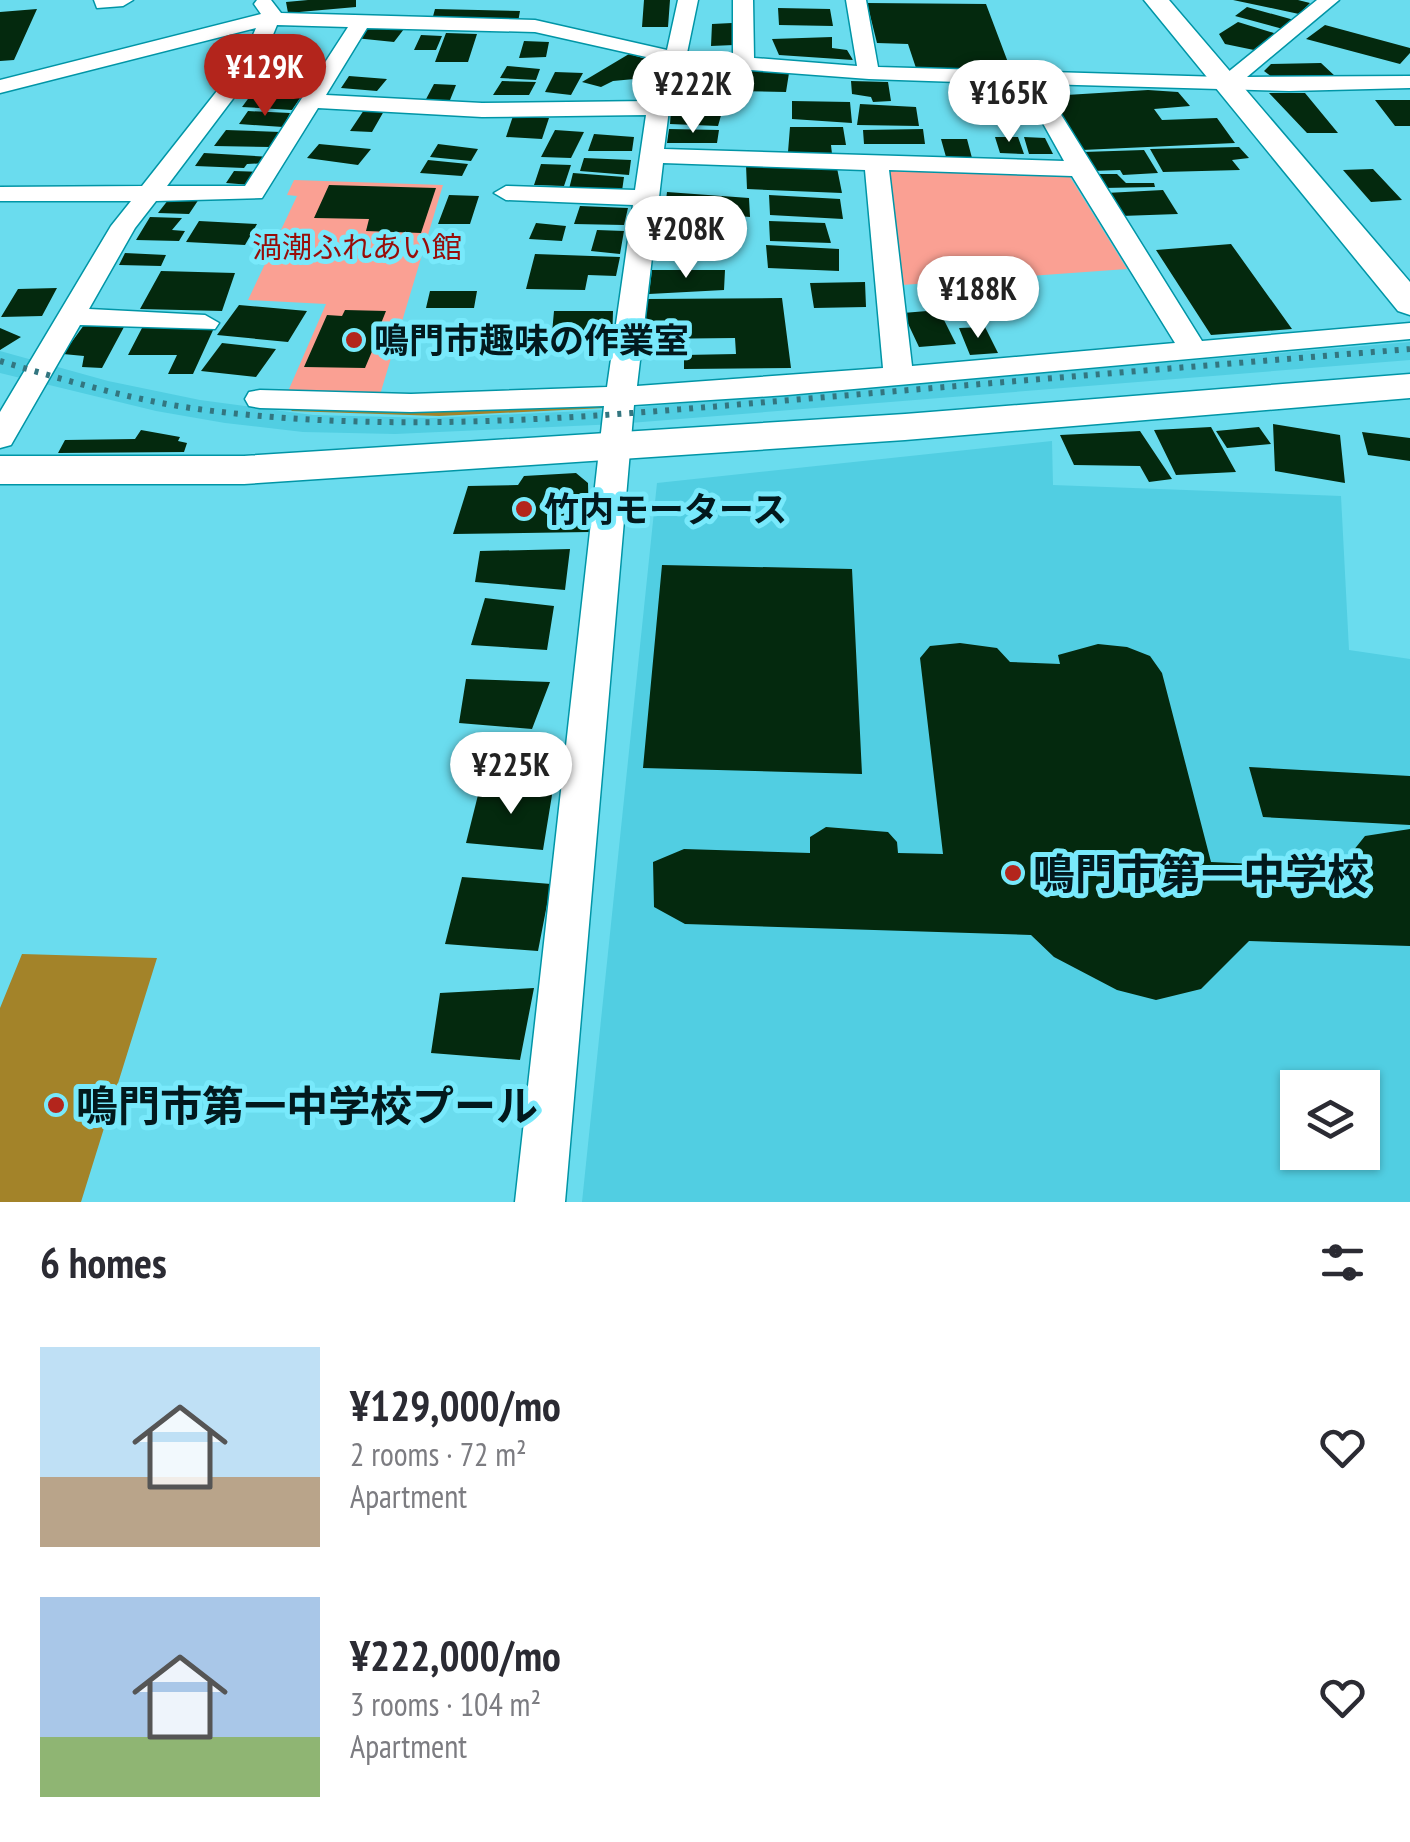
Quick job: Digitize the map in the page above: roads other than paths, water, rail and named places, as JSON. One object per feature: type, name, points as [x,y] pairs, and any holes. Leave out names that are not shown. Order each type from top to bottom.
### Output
[{"type":"street","points":[[104,0],[104,4],[123,0]]},
{"type":"street","points":[[540,1202],[622,396],[661,86],[676,58],[688,0]]},
{"type":"street","points":[[743,0],[744,64]]},
{"type":"street","points":[[856,0],[869,74]]},
{"type":"street","points":[[1156,0],[1410,304]]},
{"type":"street","points":[[1226,84],[1330,0]]},
{"type":"street","points":[[0,88],[264,10],[361,22],[536,26],[676,58],[869,74],[1226,84],[1410,82]]},
{"type":"street","points":[[0,438],[124,226],[253,59],[264,10]]},
{"type":"street","points":[[253,193],[361,22]]},
{"type":"street","points":[[1028,78],[1194,351]]},
{"type":"street","points":[[311,102],[482,110],[658,108]]},
{"type":"street","points":[[652,156],[1080,169]]},
{"type":"street","points":[[876,162],[898,374]]},
{"type":"street","points":[[0,194],[287,193]]},
{"type":"street","points":[[506,193],[647,198]]},
{"type":"street","points":[[72,316],[205,322]]},
{"type":"street","points":[[260,399],[444,402],[622,396],[1410,331]]},
{"type":"street","points":[[0,470],[244,470],[1410,386]]},
{"type":"railway","points":[[0,361],[127,396],[205,410],[281,418],[434,422],[663,411],[1410,349]]},
{"type":"place","name":"鳴門市趣味の作業室","points":[[354,340]]},
{"type":"place","name":"竹内モータース","points":[[524,509]]},
{"type":"place","name":"鳴門市第一中学校","points":[[1013,873]]},
{"type":"place","name":"鳴門市第一中学校プール","points":[[56,1105]]},
{"type":"park label","name":"渦潮ふれあい館","points":[[357,246]]}]
